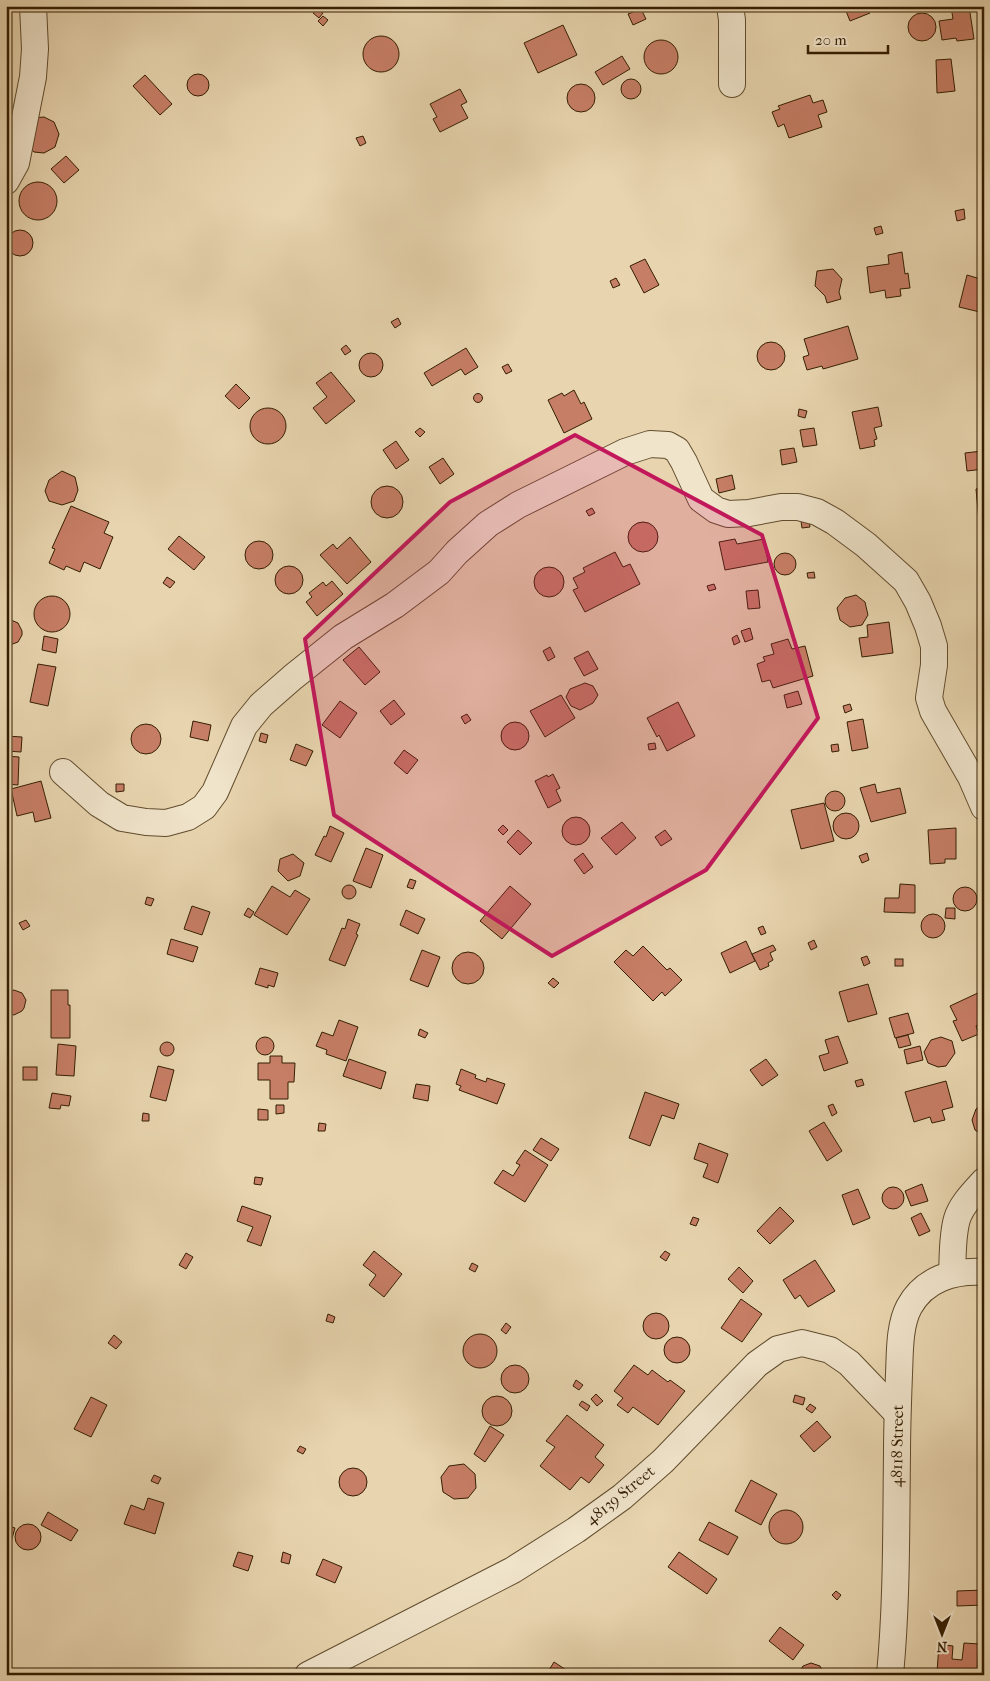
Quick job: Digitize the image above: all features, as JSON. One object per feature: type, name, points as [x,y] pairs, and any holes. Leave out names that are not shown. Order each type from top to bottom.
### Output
[{"type":"street","points":[[6,181],[16,163],[33,77],[35,49],[33,6]]},
{"type":"street","points":[[730,6],[732,20],[732,84]]},
{"type":"street","points":[[63,772],[99,804],[122,818],[146,822],[166,822],[188,817],[204,807],[214,792],[244,726],[262,705],[293,677],[343,637],[394,605],[439,572],[457,552],[488,524],[518,505],[625,452],[650,444],[668,445],[676,450],[684,462],[701,500],[716,510],[728,514],[749,513],[781,506],[798,507],[817,512],[835,522],[866,545],[906,581],[918,602],[934,646],[934,664],[929,698],[933,711],[971,778],[984,807]]},
{"type":"street","points":[[952,1274],[957,1218],[971,1196],[984,1181]]},
{"type":"street","name":"48118 Street","points":[[890,1675],[895,1611],[897,1414],[902,1338],[909,1307],[922,1290],[932,1281],[952,1274],[984,1272]]},
{"type":"street","name":"48139 Street","points":[[308,1675],[513,1570],[576,1530],[622,1497],[663,1461],[757,1364],[778,1350],[802,1343],[830,1350],[849,1363],[897,1414]]},
{"type":"highlighted area","points":[[575,435],[762,535],[818,718],[706,870],[552,956],[334,815],[305,639],[450,502]]},
{"type":"building","points":[[844,6],[877,6],[868,10],[870,13],[850,21]]},
{"type":"building","points":[[951,6],[969,6],[974,39],[957,41],[956,38],[942,40],[939,21],[953,19]]},
{"type":"building","points":[[317,9],[323,13],[319,18],[313,13]]},
{"type":"building","points":[[641,9],[646,19],[633,25],[628,14]]},
{"type":"building","points":[[922,13],[932,17],[936,27],[932,37],[922,41],[912,37],[908,27],[912,17]]},
{"type":"building","points":[[323,16],[328,20],[323,26],[318,21]]},
{"type":"building","points":[[563,25],[577,55],[538,73],[524,43]]},
{"type":"building","points":[[381,36],[388,37],[394,41],[398,47],[398,61],[394,67],[388,71],[381,72],[374,71],[368,67],[364,61],[363,54],[364,47],[368,41],[374,37]]},
{"type":"building","points":[[661,40],[673,45],[678,57],[673,69],[661,74],[649,69],[644,57],[649,45]]},
{"type":"building","points":[[622,56],[630,69],[603,85],[595,72]]},
{"type":"building","points":[[951,59],[955,91],[937,93],[936,60]]},
{"type":"building","points":[[198,74],[206,77],[209,85],[206,93],[198,96],[190,93],[187,85],[190,77]]},
{"type":"building","points":[[145,75],[172,104],[160,115],[133,86]]},
{"type":"building","points":[[631,79],[638,82],[641,89],[638,96],[631,99],[624,96],[621,89],[624,82]]},
{"type":"building","points":[[581,84],[591,88],[595,98],[591,108],[581,112],[571,108],[567,98],[571,88]]},
{"type":"building","points":[[460,89],[467,102],[461,105],[468,118],[440,132],[433,119],[437,117],[430,104]]},
{"type":"building","points":[[810,95],[813,103],[823,100],[827,112],[818,115],[822,127],[789,138],[784,124],[778,127],[772,112],[780,109],[778,106]]},
{"type":"building","points":[[44,117],[54,122],[59,134],[55,147],[44,153],[34,152],[23,142],[32,118]]},
{"type":"building","points":[[363,136],[366,143],[360,146],[356,138]]},
{"type":"building","points":[[66,156],[79,170],[64,183],[51,169]]},
{"type":"building","points":[[38,182],[52,187],[57,201],[52,215],[38,220],[24,215],[19,201],[24,187]]},
{"type":"building","points":[[964,209],[965,219],[957,221],[955,211]]},
{"type":"building","points":[[881,226],[883,233],[876,235],[874,228]]},
{"type":"building","points":[[20,230],[29,234],[33,243],[29,252],[20,256],[11,252],[7,243],[11,234]]},
{"type":"building","points":[[902,252],[905,274],[908,273],[910,288],[900,289],[901,296],[886,298],[885,290],[870,293],[867,267],[889,264],[888,255]]},
{"type":"building","points":[[645,259],[659,285],[644,293],[630,266]]},
{"type":"building","points":[[833,269],[842,279],[839,292],[841,299],[827,303],[825,296],[815,286],[817,271]]},
{"type":"building","points":[[967,275],[984,280],[984,313],[959,307]]},
{"type":"building","points":[[616,278],[620,285],[613,288],[610,281]]},
{"type":"building","points":[[398,318],[401,324],[395,328],[391,322]]},
{"type":"building","points":[[848,326],[858,359],[823,369],[822,366],[807,370],[803,357],[809,355],[804,339]]},
{"type":"building","points":[[771,342],[781,346],[785,356],[781,366],[771,370],[761,366],[757,356],[761,346]]},
{"type":"building","points":[[346,345],[351,351],[345,355],[341,349]]},
{"type":"building","points":[[466,348],[478,367],[465,375],[461,369],[432,386],[424,373]]},
{"type":"building","points":[[371,353],[380,356],[383,365],[380,374],[371,377],[362,374],[359,365],[362,356]]},
{"type":"building","points":[[508,364],[512,371],[506,374],[502,367]]},
{"type":"building","points":[[331,372],[355,401],[326,424],[313,408],[327,397],[316,383]]},
{"type":"building","points":[[236,384],[250,398],[239,409],[225,396]]},
{"type":"building","points":[[574,390],[581,404],[584,402],[592,419],[564,433],[548,400],[562,393],[564,396]]},
{"type":"building","points":[[478,393],[483,398],[478,403],[473,398]]},
{"type":"building","points":[[878,407],[882,426],[874,428],[877,439],[874,440],[875,446],[860,449],[852,412]]},
{"type":"building","points":[[268,408],[281,413],[286,426],[281,439],[268,444],[255,439],[250,426],[255,413]]},
{"type":"building","points":[[799,409],[807,411],[805,418],[798,416]]},
{"type":"building","points":[[420,428],[425,432],[420,437],[415,432]]},
{"type":"building","points":[[814,428],[817,445],[803,447],[800,430]]},
{"type":"building","points":[[396,441],[409,460],[396,469],[383,450]]},
{"type":"building","points":[[794,448],[797,462],[782,465],[780,450]]},
{"type":"building","points":[[982,451],[984,469],[967,471],[965,453]]},
{"type":"building","points":[[443,458],[454,474],[440,484],[429,467]]},
{"type":"building","points":[[62,471],[75,477],[78,490],[74,501],[62,505],[49,501],[45,491],[49,480]]},
{"type":"building","points":[[732,475],[735,489],[719,493],[716,479]]},
{"type":"building","points":[[387,486],[399,490],[403,502],[399,514],[387,518],[375,514],[371,502],[375,490]]},
{"type":"building","points":[[984,488],[984,521],[979,522],[976,489]]},
{"type":"building","points":[[71,506],[109,522],[104,533],[113,537],[100,569],[84,562],[80,572],[66,566],[64,570],[49,563],[55,549],[52,548]]},
{"type":"building","points":[[592,508],[595,513],[589,516],[586,511]]},
{"type":"building","points":[[809,520],[810,527],[802,528],[801,521]]},
{"type":"building","points":[[643,522],[649,523],[657,531],[657,543],[649,551],[643,552],[637,551],[629,543],[628,537],[629,531],[637,523]]},
{"type":"building","points":[[179,536],[205,557],[194,570],[168,549]]},
{"type":"building","points":[[350,537],[371,562],[347,584],[320,555],[333,544],[337,549]]},
{"type":"building","points":[[735,539],[737,544],[764,539],[768,562],[725,570],[719,542]]},
{"type":"building","points":[[259,541],[269,545],[273,555],[269,565],[259,569],[249,565],[245,555],[249,545]]},
{"type":"building","points":[[615,552],[623,567],[630,564],[640,584],[585,612],[573,590],[578,588],[573,578],[585,572],[583,568]]},
{"type":"building","points":[[785,553],[793,556],[796,564],[793,572],[785,575],[777,572],[774,564],[777,556]]},
{"type":"building","points":[[289,566],[299,570],[303,580],[299,590],[289,594],[279,590],[275,580],[279,570]]},
{"type":"building","points":[[549,567],[560,571],[564,582],[560,593],[549,597],[538,593],[534,582],[538,571]]},
{"type":"building","points":[[814,572],[815,578],[808,578],[807,573]]},
{"type":"building","points":[[167,577],[175,582],[170,588],[163,583]]},
{"type":"building","points":[[332,581],[343,594],[317,616],[306,602],[312,597],[309,593],[323,582],[326,586]]},
{"type":"building","points":[[714,584],[716,589],[709,591],[707,586]]},
{"type":"building","points":[[758,590],[760,608],[748,609],[746,591]]},
{"type":"building","points":[[856,595],[865,602],[868,615],[862,625],[850,627],[840,620],[837,608],[845,598]]},
{"type":"building","points":[[52,596],[59,597],[65,601],[69,607],[69,621],[65,627],[59,631],[52,632],[45,631],[39,627],[35,621],[34,614],[35,607],[39,601],[45,597]]},
{"type":"building","points":[[11,620],[18,623],[22,635],[18,642],[10,645],[6,644],[6,621]]},
{"type":"building","points":[[889,622],[893,653],[862,657],[859,638],[868,637],[867,625]]},
{"type":"building","points":[[750,628],[753,639],[745,642],[741,631]]},
{"type":"building","points":[[737,635],[740,642],[734,645],[732,638]]},
{"type":"building","points":[[44,636],[58,639],[56,653],[42,650]]},
{"type":"building","points":[[788,639],[792,649],[805,646],[813,676],[773,688],[770,680],[762,682],[757,664],[765,661],[763,657],[774,654],[771,644]]},
{"type":"building","points":[[359,647],[380,672],[365,685],[343,660]]},
{"type":"building","points":[[550,647],[555,657],[548,661],[543,651]]},
{"type":"building","points":[[588,651],[598,669],[584,676],[574,658]]},
{"type":"building","points":[[38,664],[56,667],[48,706],[30,702]]},
{"type":"building","points":[[585,683],[593,686],[598,695],[593,703],[580,710],[571,706],[566,697],[570,689]]},
{"type":"building","points":[[798,691],[802,704],[787,708],[784,695]]},
{"type":"building","points":[[561,695],[575,718],[545,737],[530,711]]},
{"type":"building","points":[[394,700],[405,714],[391,725],[380,711]]},
{"type":"building","points":[[340,701],[357,713],[340,738],[322,725]]},
{"type":"building","points":[[678,702],[695,736],[667,751],[647,718]]},
{"type":"building","points":[[850,704],[852,710],[845,713],[843,706]]},
{"type":"building","points":[[467,714],[471,720],[465,724],[461,717]]},
{"type":"building","points":[[863,719],[868,748],[852,751],[847,722]]},
{"type":"building","points":[[193,721],[211,725],[208,741],[190,737]]},
{"type":"building","points":[[515,722],[525,726],[529,736],[525,746],[515,750],[505,746],[501,736],[505,726]]},
{"type":"building","points":[[146,724],[156,729],[161,739],[156,749],[146,754],[136,749],[131,739],[136,729]]},
{"type":"building","points":[[261,733],[268,735],[266,743],[259,741]]},
{"type":"building","points":[[6,736],[22,737],[21,752],[6,751]]},
{"type":"building","points":[[655,743],[656,749],[649,750],[648,744]]},
{"type":"building","points":[[296,744],[313,751],[306,766],[290,760]]},
{"type":"building","points":[[838,744],[839,751],[832,752],[831,745]]},
{"type":"building","points":[[404,750],[418,760],[407,774],[394,763]]},
{"type":"building","points":[[6,756],[19,757],[18,785],[6,784]]},
{"type":"building","points":[[553,774],[560,788],[556,790],[561,801],[548,808],[535,781]]},
{"type":"building","points":[[41,781],[51,818],[35,822],[33,812],[17,816],[11,789]]},
{"type":"building","points":[[116,784],[124,784],[124,791],[116,792]]},
{"type":"building","points":[[875,784],[877,793],[900,788],[906,813],[871,822],[860,788]]},
{"type":"building","points":[[835,791],[842,794],[845,801],[842,808],[835,811],[828,808],[825,801],[828,794]]},
{"type":"building","points":[[824,803],[834,841],[801,849],[791,810]]},
{"type":"building","points":[[846,813],[855,817],[859,826],[855,835],[846,839],[837,835],[833,826],[837,817]]},
{"type":"building","points":[[576,817],[586,821],[590,831],[586,841],[576,845],[566,841],[562,831],[566,821]]},
{"type":"building","points":[[622,822],[636,838],[616,855],[601,838]]},
{"type":"building","points":[[503,825],[508,830],[503,835],[498,830]]},
{"type":"building","points":[[330,826],[344,833],[331,862],[315,855],[324,836],[326,837]]},
{"type":"building","points":[[956,828],[956,859],[945,859],[945,863],[930,864],[928,830]]},
{"type":"building","points":[[518,830],[532,843],[520,855],[507,842]]},
{"type":"building","points":[[665,830],[672,839],[661,846],[655,837]]},
{"type":"building","points":[[366,848],[383,855],[371,888],[353,881]]},
{"type":"building","points":[[583,853],[593,867],[584,874],[574,860]]},
{"type":"building","points":[[867,853],[869,860],[862,863],[859,856]]},
{"type":"building","points":[[293,854],[304,863],[300,876],[288,881],[278,871],[280,859]]},
{"type":"building","points":[[410,879],[416,881],[413,889],[407,887]]},
{"type":"building","points":[[900,884],[915,885],[915,913],[884,912],[885,898],[899,898]]},
{"type":"building","points":[[346,885],[352,885],[356,892],[352,899],[346,899],[342,895],[342,889]]},
{"type":"building","points":[[272,886],[290,897],[295,890],[310,899],[287,935],[254,915]]},
{"type":"building","points":[[510,886],[531,904],[502,939],[480,921]]},
{"type":"building","points":[[965,887],[973,891],[977,899],[973,907],[965,911],[957,907],[953,899],[957,891]]},
{"type":"building","points":[[147,897],[154,899],[151,906],[145,904]]},
{"type":"building","points":[[192,906],[210,912],[202,935],[184,929]]},
{"type":"building","points":[[248,908],[254,912],[250,918],[244,915]]},
{"type":"building","points":[[946,908],[955,908],[955,919],[945,918]]},
{"type":"building","points":[[406,910],[425,919],[418,934],[400,925]]},
{"type":"building","points":[[933,914],[941,918],[945,926],[941,934],[933,938],[925,934],[921,926],[925,918]]},
{"type":"building","points":[[348,919],[360,924],[356,934],[358,935],[345,966],[329,960],[342,928],[345,929]]},
{"type":"building","points":[[26,920],[30,926],[23,930],[19,923]]},
{"type":"building","points":[[763,926],[766,933],[761,935],[758,928]]},
{"type":"building","points":[[171,939],[198,947],[193,962],[167,954]]},
{"type":"building","points":[[814,940],[817,947],[811,950],[808,943]]},
{"type":"building","points":[[746,941],[755,961],[730,973],[721,953]]},
{"type":"building","points":[[773,945],[776,950],[770,953],[773,960],[768,963],[769,966],[760,970],[752,954]]},
{"type":"building","points":[[643,946],[667,970],[670,968],[682,980],[665,996],[662,992],[653,1001],[614,962],[626,950],[633,956]]},
{"type":"building","points":[[422,950],[440,957],[428,987],[410,980]]},
{"type":"building","points":[[468,952],[474,953],[479,957],[483,962],[483,974],[479,979],[474,983],[468,984],[462,983],[457,979],[453,974],[452,968],[453,962],[457,957],[462,953]]},
{"type":"building","points":[[867,956],[870,963],[864,966],[861,958]]},
{"type":"building","points":[[895,959],[903,959],[903,966],[895,966]]},
{"type":"building","points":[[260,968],[278,973],[274,987],[268,985],[268,988],[255,984]]},
{"type":"building","points":[[553,978],[559,983],[554,988],[548,983]]},
{"type":"building","points":[[868,984],[877,1014],[848,1022],[839,992]]},
{"type":"building","points":[[14,990],[22,993],[26,1000],[22,1011],[14,1015],[6,1013],[6,993]]},
{"type":"building","points":[[51,990],[68,990],[70,1038],[51,1038]]},
{"type":"building","points":[[980,992],[984,1000],[984,1023],[976,1026],[979,1034],[962,1041],[953,1021],[957,1020],[950,1006]]},
{"type":"building","points":[[908,1013],[914,1033],[895,1038],[889,1018]]},
{"type":"building","points":[[339,1020],[358,1027],[346,1061],[326,1054],[327,1050],[316,1046],[322,1032],[333,1036]]},
{"type":"building","points":[[420,1029],[428,1033],[425,1038],[418,1035]]},
{"type":"building","points":[[908,1035],[911,1045],[899,1048],[896,1038]]},
{"type":"building","points":[[838,1036],[848,1063],[824,1071],[819,1056],[829,1053],[825,1040]]},
{"type":"building","points":[[265,1037],[273,1042],[274,1046],[269,1054],[265,1055],[257,1050],[256,1046],[261,1038]]},
{"type":"building","points":[[941,1037],[952,1041],[955,1053],[946,1066],[938,1067],[928,1063],[924,1052],[931,1040]]},
{"type":"building","points":[[167,1042],[172,1044],[174,1049],[172,1054],[167,1056],[162,1054],[160,1049],[162,1044]]},
{"type":"building","points":[[58,1044],[76,1046],[74,1076],[56,1075]]},
{"type":"building","points":[[920,1046],[923,1060],[907,1064],[904,1050]]},
{"type":"building","points":[[270,1056],[282,1056],[282,1063],[295,1063],[294,1082],[288,1082],[288,1099],[270,1099],[270,1080],[258,1080],[258,1063],[270,1063]]},
{"type":"building","points":[[349,1059],[386,1072],[381,1089],[343,1076]]},
{"type":"building","points":[[766,1059],[778,1075],[762,1086],[750,1070]]},
{"type":"building","points":[[158,1066],[174,1070],[166,1101],[150,1097]]},
{"type":"building","points":[[23,1067],[37,1067],[37,1080],[23,1080]]},
{"type":"building","points":[[461,1069],[476,1075],[475,1078],[486,1082],[487,1078],[505,1084],[497,1104],[459,1090],[461,1086],[456,1084]]},
{"type":"building","points":[[862,1079],[864,1085],[857,1087],[855,1081]]},
{"type":"building","points":[[946,1081],[953,1107],[942,1110],[945,1120],[932,1123],[930,1117],[914,1122],[905,1092]]},
{"type":"building","points":[[416,1084],[430,1086],[428,1101],[413,1098]]},
{"type":"building","points":[[645,1092],[679,1104],[674,1119],[662,1115],[650,1146],[629,1138]]},
{"type":"building","points":[[52,1093],[71,1096],[69,1106],[61,1105],[60,1109],[49,1108]]},
{"type":"building","points":[[833,1104],[837,1113],[832,1116],[828,1106]]},
{"type":"building","points":[[984,1104],[984,1136],[975,1130],[972,1120],[976,1109]]},
{"type":"building","points":[[276,1105],[284,1105],[284,1113],[276,1114]]},
{"type":"building","points":[[258,1109],[268,1110],[268,1120],[258,1120]]},
{"type":"building","points":[[143,1113],[149,1114],[149,1121],[142,1121]]},
{"type":"building","points":[[824,1122],[842,1151],[827,1161],[809,1131]]},
{"type":"building","points":[[319,1123],[326,1124],[325,1131],[318,1131]]},
{"type":"building","points":[[541,1138],[559,1149],[551,1161],[533,1150]]},
{"type":"building","points":[[699,1143],[728,1154],[718,1183],[703,1177],[708,1164],[694,1159]]},
{"type":"building","points":[[525,1150],[548,1165],[525,1202],[494,1183],[503,1170],[513,1176],[520,1165],[516,1163]]},
{"type":"building","points":[[255,1177],[263,1178],[261,1185],[254,1184]]},
{"type":"building","points":[[922,1184],[928,1201],[911,1206],[905,1191]]},
{"type":"building","points":[[893,1187],[901,1190],[904,1198],[901,1206],[893,1209],[885,1206],[882,1198],[885,1190]]},
{"type":"building","points":[[858,1189],[870,1218],[853,1225],[842,1195]]},
{"type":"building","points":[[242,1206],[271,1216],[261,1246],[247,1241],[253,1227],[237,1221]]},
{"type":"building","points":[[780,1207],[794,1221],[770,1244],[757,1231]]},
{"type":"building","points":[[921,1213],[930,1231],[919,1236],[911,1218]]},
{"type":"building","points":[[693,1217],[699,1219],[696,1226],[690,1224]]},
{"type":"building","points":[[374,1251],[402,1274],[384,1297],[369,1285],[376,1275],[363,1265]]},
{"type":"building","points":[[665,1251],[670,1254],[666,1261],[660,1257]]},
{"type":"building","points":[[186,1253],[193,1257],[186,1269],[179,1265]]},
{"type":"building","points":[[815,1260],[835,1291],[808,1307],[800,1295],[795,1299],[783,1280]]},
{"type":"building","points":[[472,1263],[478,1266],[475,1272],[469,1269]]},
{"type":"building","points":[[739,1267],[753,1281],[743,1293],[728,1279]]},
{"type":"building","points":[[741,1299],[762,1314],[742,1342],[721,1328]]},
{"type":"building","points":[[656,1313],[665,1317],[669,1326],[665,1335],[656,1339],[647,1335],[643,1326],[647,1317]]},
{"type":"building","points":[[328,1314],[335,1317],[333,1323],[326,1321]]},
{"type":"building","points":[[506,1323],[511,1327],[506,1334],[501,1330]]},
{"type":"building","points":[[480,1334],[487,1335],[492,1339],[496,1344],[496,1358],[492,1363],[487,1367],[480,1368],[473,1367],[468,1363],[464,1358],[463,1351],[464,1344],[468,1339],[473,1335]]},
{"type":"building","points":[[114,1335],[122,1342],[116,1349],[108,1343]]},
{"type":"building","points":[[677,1337],[686,1341],[690,1350],[686,1359],[677,1363],[668,1359],[664,1350],[668,1341]]},
{"type":"building","points":[[515,1365],[525,1369],[529,1379],[525,1389],[515,1393],[505,1389],[501,1379],[505,1369]]},
{"type":"building","points":[[634,1365],[648,1375],[652,1370],[668,1382],[670,1380],[685,1391],[658,1425],[633,1407],[628,1413],[617,1405],[623,1398],[614,1391]]},
{"type":"building","points":[[576,1380],[583,1385],[579,1390],[573,1386]]},
{"type":"building","points":[[596,1394],[603,1401],[597,1406],[591,1399]]},
{"type":"building","points":[[795,1395],[805,1398],[803,1405],[793,1402]]},
{"type":"building","points":[[497,1396],[508,1400],[512,1411],[508,1422],[497,1426],[486,1422],[482,1411],[486,1400]]},
{"type":"building","points":[[91,1397],[107,1405],[91,1437],[74,1429]]},
{"type":"building","points":[[582,1401],[590,1406],[587,1411],[579,1405]]},
{"type":"building","points":[[810,1404],[816,1408],[812,1413],[806,1409]]},
{"type":"building","points":[[567,1415],[604,1445],[595,1457],[604,1465],[589,1483],[581,1477],[570,1490],[540,1466],[555,1447],[546,1441]]},
{"type":"building","points":[[817,1421],[831,1437],[814,1452],[800,1436]]},
{"type":"building","points":[[490,1426],[504,1435],[485,1462],[474,1454]]},
{"type":"building","points":[[300,1446],[306,1449],[303,1454],[297,1451]]},
{"type":"building","points":[[464,1464],[475,1474],[476,1488],[468,1498],[454,1499],[443,1492],[441,1477],[449,1466]]},
{"type":"building","points":[[353,1468],[363,1472],[367,1482],[363,1492],[353,1496],[343,1492],[339,1482],[343,1472]]},
{"type":"building","points":[[154,1475],[161,1478],[158,1484],[151,1481]]},
{"type":"building","points":[[751,1480],[777,1494],[761,1525],[735,1511]]},
{"type":"building","points":[[148,1498],[164,1503],[155,1534],[124,1524],[131,1505],[144,1510]]},
{"type":"building","points":[[786,1510],[793,1511],[798,1515],[802,1520],[802,1534],[798,1539],[793,1543],[786,1544],[779,1543],[774,1539],[770,1534],[769,1527],[770,1520],[774,1515],[779,1511]]},
{"type":"building","points":[[48,1512],[78,1530],[71,1541],[41,1525]]},
{"type":"building","points":[[709,1522],[738,1537],[728,1555],[699,1540]]},
{"type":"building","points":[[28,1524],[37,1528],[41,1537],[37,1546],[28,1550],[19,1546],[15,1537],[19,1528]]},
{"type":"building","points":[[6,1525],[15,1528],[11,1542],[6,1540]]},
{"type":"building","points":[[238,1552],[253,1556],[248,1571],[233,1566]]},
{"type":"building","points":[[283,1552],[291,1555],[289,1564],[281,1562]]},
{"type":"building","points":[[679,1552],[717,1579],[707,1594],[668,1567]]},
{"type":"building","points":[[323,1559],[342,1567],[335,1583],[316,1575]]},
{"type":"building","points":[[984,1590],[984,1605],[957,1606],[957,1591]]},
{"type":"building","points":[[836,1591],[841,1595],[837,1600],[832,1595]]},
{"type":"building","points":[[780,1627],[804,1645],[793,1660],[769,1641]]},
{"type":"building","points":[[964,1643],[979,1644],[977,1675],[937,1672],[939,1644],[953,1646],[952,1659],[962,1660]]},
{"type":"building","points":[[554,1662],[571,1673],[570,1675],[546,1675]]},
{"type":"building","points":[[811,1663],[820,1666],[824,1675],[798,1675],[803,1666]]}]
